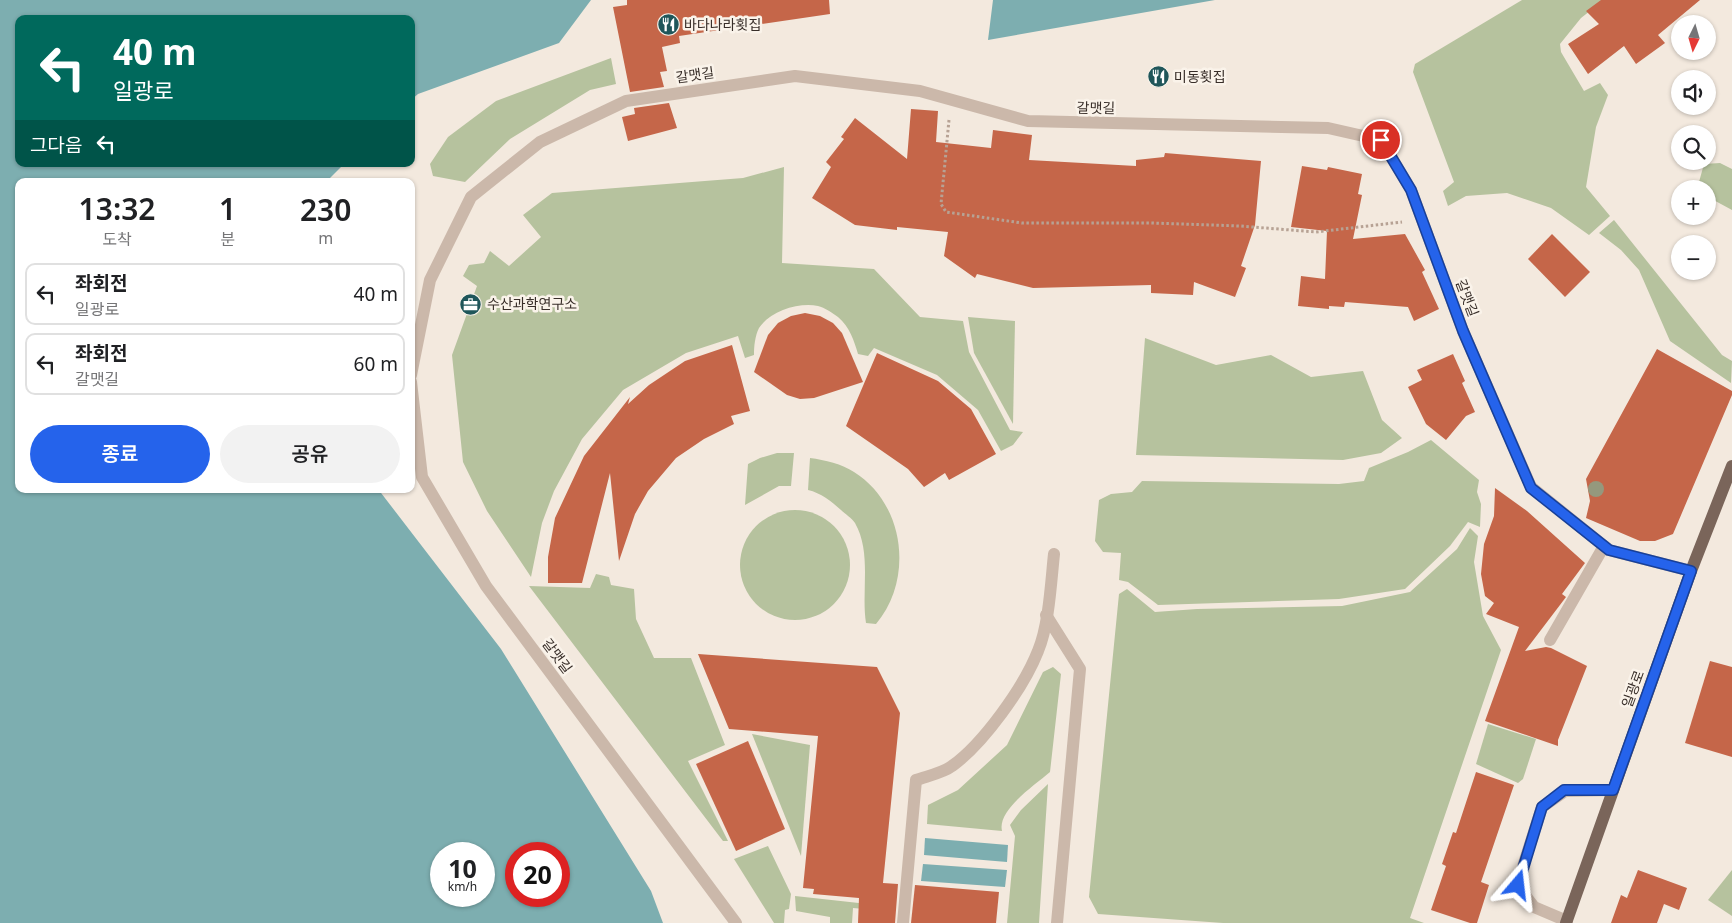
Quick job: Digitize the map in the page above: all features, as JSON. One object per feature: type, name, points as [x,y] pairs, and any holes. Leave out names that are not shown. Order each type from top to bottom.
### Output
[{"type":"main road","name":"일광로","points":[[1566,922],[1691,571],[1732,466]]},
{"type":"street","name":"갈맷길","points":[[415,355],[430,280],[472,197],[540,142],[626,101],[795,76],[920,91],[1028,121],[1328,128],[1381,140],[1411,190],[1463,331],[1531,488],[1609,550],[1691,571]]},
{"type":"street","name":"갈맷길","points":[[415,417],[422,477],[486,586],[736,923]]},
{"type":"street","points":[[1550,640],[1604,546]]},
{"type":"street","points":[[903,923],[916,780],[951,767],[987,732],[1016,694],[1038,651],[1050,594],[1054,554]]},
{"type":"street","points":[[1046,615],[1080,669],[1057,923]]},
{"type":"street","points":[[1566,922],[1534,907],[1518,885],[1542,807],[1564,790],[1613,790]]},
{"type":"path","points":[[951,100],[941,204],[946,212],[1022,223],[1150,222],[1316,232],[1422,220]]},
{"type":"green space","points":[[1522,0],[1604,0],[1581,18],[1560,44],[1561,52],[1584,91],[1600,83],[1608,95],[1596,127],[1586,187],[1610,216],[1589,235],[1551,208],[1507,193],[1466,196],[1448,206],[1443,191],[1454,182],[1413,72],[1415,64]]},
{"type":"green space","points":[[611,58],[616,84],[590,90],[510,139],[465,182],[433,176],[430,164],[448,137],[496,101]]},
{"type":"green space","points":[[1716,163],[1720,163],[1732,169],[1732,210],[1716,201],[1716,180],[1700,180],[1702,170],[1716,170]]},
{"type":"green space","points":[[784,167],[782,263],[874,269],[920,317],[963,321],[969,352],[1010,430],[1023,432],[1013,445],[1001,451],[978,410],[937,375],[874,348],[868,356],[858,354],[846,325],[838,317],[823,308],[802,305],[786,309],[770,317],[759,328],[755,341],[754,355],[745,358],[738,336],[686,353],[623,390],[582,439],[554,491],[542,523],[531,577],[487,511],[463,462],[452,355],[477,286],[463,276],[469,265],[484,263],[490,251],[509,266],[541,237],[523,215],[552,193],[743,178]]},
{"type":"green space","points":[[1614,220],[1722,355],[1732,361],[1731,383],[1670,341],[1639,270],[1621,250],[1599,233]]},
{"type":"green space","points":[[968,317],[1015,321],[1013,424],[974,353]]},
{"type":"green space","points":[[1145,338],[1216,365],[1271,355],[1311,377],[1363,371],[1382,420],[1402,438],[1381,453],[1343,460],[1136,455]]},
{"type":"green space","points":[[1431,440],[1479,480],[1477,492],[1481,504],[1480,527],[1468,522],[1450,546],[1405,589],[1339,599],[1158,605],[1128,582],[1119,580],[1121,553],[1103,552],[1095,541],[1099,500],[1111,494],[1132,492],[1142,481],[1339,484],[1364,481],[1369,468]]},
{"type":"green space","points":[[777,453],[794,453],[791,486],[779,486],[745,505],[748,464]]},
{"type":"green space","points":[[810,458],[833,463],[854,472],[871,486],[884,503],[893,522],[898,543],[899,565],[896,586],[888,606],[876,624],[866,623],[865,559],[860,535],[855,523],[833,503],[808,490]]},
{"type":"green space","points":[[795,510],[816,514],[834,526],[846,544],[850,565],[846,586],[834,604],[816,616],[795,620],[774,616],[756,604],[744,586],[740,565],[744,544],[756,526],[774,514]]},
{"type":"green space","points":[[1470,528],[1478,536],[1474,562],[1483,616],[1501,650],[1410,918],[1424,923],[1223,923],[1098,914],[1089,897],[1119,594],[1127,589],[1155,612],[1197,609],[1342,606],[1410,592],[1457,549]]},
{"type":"green space","points":[[596,574],[609,577],[611,585],[634,589],[636,619],[654,658],[691,658],[725,745],[688,761],[728,841],[723,841],[529,586],[590,588]]},
{"type":"green space","points":[[1053,667],[1061,674],[1050,772],[1011,807],[1002,823],[1002,831],[927,824],[928,805],[958,790],[1007,745],[1043,672]]},
{"type":"green space","points":[[1488,724],[1536,739],[1523,779],[1518,783],[1476,764]]},
{"type":"green space","points":[[752,734],[810,745],[801,856]]},
{"type":"green space","points":[[1048,784],[1039,923],[1007,923],[1015,836],[1010,825],[1021,810]]},
{"type":"green space","points":[[768,846],[791,894],[789,909],[785,910],[784,923],[774,923],[734,859]]},
{"type":"green space","points":[[1732,870],[1732,916],[1708,900]]},
{"type":"green space","points":[[795,896],[877,905],[876,910],[853,908],[852,923],[830,923],[830,917],[796,911]]},
{"type":"water","points":[[0,0],[591,0],[559,43],[415,97],[415,15],[15,15],[15,167],[341,167],[330,178],[15,178],[15,493],[381,493],[501,649],[651,891],[663,923],[0,923]]},
{"type":"water","points":[[993,0],[1215,0],[988,40]]},
{"type":"water","points":[[925,838],[1008,845],[1007,862],[924,855]]},
{"type":"water","points":[[923,864],[1007,870],[1005,887],[921,881]]},
{"type":"building","points":[[627,0],[829,0],[830,14],[679,36],[680,43],[662,47],[667,71],[660,72],[664,87],[630,92],[613,7],[627,5]]},
{"type":"building","points":[[1601,0],[1700,0],[1682,15],[1671,15],[1671,24],[1658,35],[1665,43],[1636,64],[1624,46],[1588,74],[1568,44],[1599,24],[1586,11]]},
{"type":"building","points":[[669,103],[677,128],[628,141],[622,117],[635,114],[634,108]]},
{"type":"building","points":[[911,109],[938,111],[936,142],[991,148],[993,130],[1032,135],[1029,160],[1136,166],[1136,160],[1164,157],[1165,153],[1261,161],[1255,225],[1241,266],[1246,268],[1235,297],[1194,282],[1193,295],[1151,293],[1151,285],[1033,288],[977,274],[975,278],[944,256],[948,232],[897,227],[897,230],[855,225],[812,198],[831,167],[826,162],[844,139],[841,137],[855,118],[907,159]]},
{"type":"building","points":[[1302,166],[1327,170],[1328,167],[1362,174],[1358,194],[1362,195],[1353,239],[1405,234],[1425,270],[1422,272],[1439,309],[1414,321],[1408,307],[1345,302],[1344,307],[1329,306],[1329,309],[1298,306],[1301,276],[1325,279],[1327,231],[1291,227]]},
{"type":"building","points":[[1552,234],[1590,272],[1565,297],[1528,259]]},
{"type":"building","points":[[805,313],[820,316],[833,323],[842,333],[863,382],[814,398],[800,399],[787,395],[754,372],[768,335],[778,323],[791,316]]},
{"type":"building","points":[[732,345],[750,411],[731,416],[734,424],[704,439],[676,458],[648,491],[635,514],[619,561],[610,473],[582,583],[548,583],[548,557],[555,518],[584,456],[630,397],[628,404],[649,385],[685,361]]},
{"type":"building","points":[[1657,349],[1732,391],[1732,395],[1673,534],[1655,541],[1640,541],[1586,518],[1590,501],[1586,479]]},
{"type":"building","points":[[877,353],[938,381],[971,409],[996,454],[949,480],[945,473],[924,487],[908,469],[846,426]]},
{"type":"building","points":[[1453,354],[1465,381],[1462,383],[1475,412],[1466,416],[1446,440],[1426,424],[1408,387],[1422,380],[1417,370]]},
{"type":"building","points":[[1495,488],[1527,511],[1585,563],[1562,594],[1566,597],[1525,651],[1546,647],[1551,648],[1587,666],[1558,740],[1558,746],[1485,721],[1519,627],[1486,614],[1494,603],[1485,596],[1481,574],[1484,544],[1494,516]]},
{"type":"building","points":[[698,654],[877,667],[900,713],[883,883],[898,884],[895,923],[858,923],[859,898],[813,894],[814,889],[803,888],[818,736],[729,729]]},
{"type":"building","points":[[1710,661],[1732,667],[1732,757],[1685,743]]},
{"type":"building","points":[[748,741],[785,829],[736,851],[696,764]]},
{"type":"building","points":[[1476,772],[1514,785],[1481,882],[1489,885],[1477,923],[1470,923],[1431,910],[1446,866],[1442,864],[1453,832],[1456,833]]},
{"type":"building","points":[[1638,870],[1687,888],[1679,910],[1664,904],[1657,923],[1611,923],[1621,895],[1627,898]]},
{"type":"building","points":[[915,885],[999,892],[996,923],[911,923]]},
{"type":"place","name":"바다나라횟집","points":[[668,25]]},
{"type":"place","name":"미동횟집","points":[[1158,77]]},
{"type":"place","name":"수산과학연구소","points":[[471,304]]},
{"type":"route","points":[[1381,140],[1411,190],[1463,331],[1531,488],[1609,550],[1691,571],[1613,790],[1564,790],[1542,807],[1518,885]]}]
